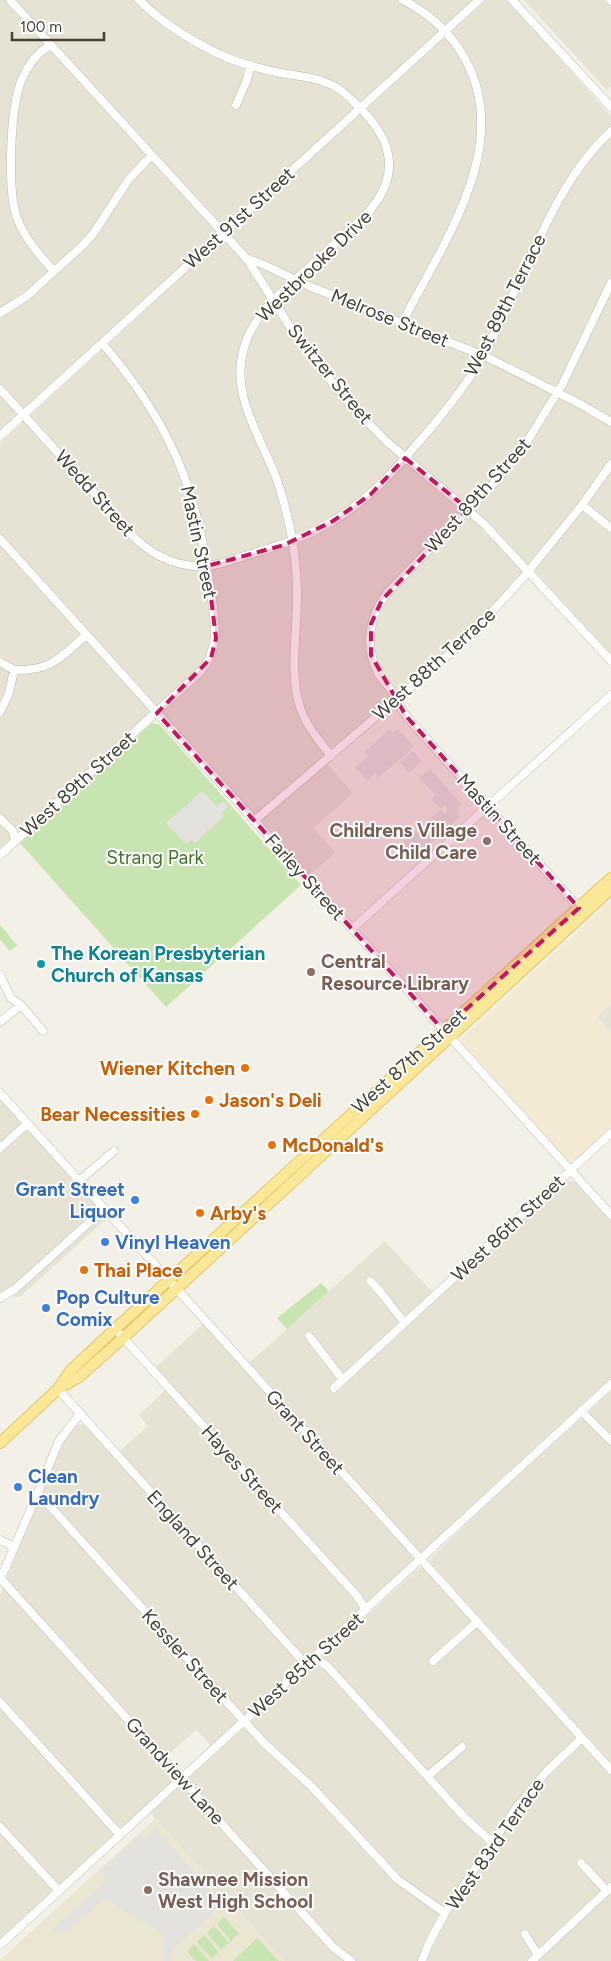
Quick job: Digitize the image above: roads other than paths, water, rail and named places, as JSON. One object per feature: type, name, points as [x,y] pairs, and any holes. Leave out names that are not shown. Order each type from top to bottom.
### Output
[{"type":"main road","name":"West 87th Street","points":[[58,1390],[70,1371],[115,1329],[172,1285],[581,910],[611,878]]},
{"type":"main road","name":"West 87th Street","points":[[581,910],[611,889]]},
{"type":"main road","name":"West 87th Street","points":[[0,1442],[58,1390],[79,1377],[123,1338],[172,1285]]},
{"type":"street","name":"Switzer Street","points":[[10,0],[222,234],[247,259],[299,341],[334,386],[372,428],[468,510],[528,571],[611,661]]},
{"type":"street","name":"Westbrooke Drive","points":[[139,0],[160,18],[190,39],[223,55],[250,66],[322,81],[345,93],[376,125],[388,150],[389,167],[385,188],[375,206],[260,314],[246,339],[240,367],[240,381],[247,411],[273,470],[281,494],[292,541],[297,591],[295,671],[298,703],[311,730],[331,756]]},
{"type":"street","points":[[402,0],[431,19],[461,51],[476,82],[481,107],[480,138],[464,203],[451,232],[402,323]]},
{"type":"street","name":"West 91st Street","points":[[0,436],[479,0]]},
{"type":"street","points":[[512,0],[611,107]]},
{"type":"street","points":[[51,45],[41,51],[29,66],[17,92],[11,190],[13,203],[22,230],[40,256],[54,271]]},
{"type":"street","points":[[236,105],[250,66]]},
{"type":"street","name":"West 89th Terrace","points":[[207,566],[292,541],[333,521],[384,481],[460,392],[483,356],[559,199],[590,153],[611,131]]},
{"type":"street","points":[[0,313],[27,296],[93,234],[124,184],[151,156]]},
{"type":"street","name":"Melrose Street","points":[[247,259],[483,356],[558,392],[611,422]]},
{"type":"street","name":"West 89th Street","points":[[396,700],[379,674],[371,655],[370,637],[375,612],[388,592],[495,482],[525,445],[558,392],[611,283]]},
{"type":"street","name":"Mastin Street","points":[[102,343],[148,402],[174,450],[194,504],[207,566],[216,638],[211,658],[200,672],[157,713]]},
{"type":"street","name":"Wedd Street","points":[[0,389],[141,543],[153,552],[176,563],[207,566]]},
{"type":"street","name":"West 88th Terrace","points":[[254,821],[468,638],[506,598],[582,505],[611,464]]},
{"type":"street","points":[[582,505],[611,528]]},
{"type":"street","name":"Farley Street","points":[[0,539],[611,1215]]},
{"type":"street","points":[[0,662],[14,670],[37,669],[52,664],[86,635]]},
{"type":"street","points":[[0,712],[9,693],[14,670]]},
{"type":"street","points":[[352,929],[611,695]]},
{"type":"street","name":"Mastin Street","points":[[396,700],[406,716],[581,910]]},
{"type":"street","name":"West 89th Street","points":[[0,855],[157,713]]},
{"type":"street","points":[[0,818],[13,832],[15,841]]},
{"type":"street","points":[[0,975],[11,998],[21,1005],[43,1031]]},
{"type":"street","points":[[0,1022],[21,1005]]},
{"type":"street","name":"Grant Street","points":[[0,1093],[582,1738],[609,1764]]},
{"type":"street","points":[[0,1148],[27,1124]]},
{"type":"street","name":"West 86th Street","points":[[334,1388],[611,1133]]},
{"type":"street","points":[[79,1181],[114,1151]]},
{"type":"street","points":[[0,1298],[15,1289],[104,1208]]},
{"type":"street","points":[[370,1281],[381,1291],[405,1323]]},
{"type":"street","name":"Hayes Street","points":[[115,1329],[357,1596],[366,1610]]},
{"type":"street","points":[[309,1336],[343,1380]]},
{"type":"street","name":"West 85th Street","points":[[0,1945],[611,1384]]},
{"type":"street","name":"England Street","points":[[58,1390],[300,1658],[308,1664]]},
{"type":"street","points":[[581,1411],[611,1441]]},
{"type":"street","points":[[0,1579],[59,1441],[79,1415]]},
{"type":"street","name":"Kessler Street","points":[[36,1497],[48,1505],[244,1721],[312,1787],[398,1880],[445,1913]]},
{"type":"street","points":[[0,1540],[14,1547]]},
{"type":"street","name":"Grandview Lane","points":[[0,1579],[333,1947],[351,1961]]},
{"type":"street","points":[[433,1661],[477,1622]]},
{"type":"street","points":[[315,1657],[328,1667],[471,1825],[492,1842]]},
{"type":"street","points":[[0,1702],[120,1835]]},
{"type":"street","name":"West 83rd Terrace","points":[[422,1961],[428,1945],[445,1913],[492,1842],[531,1789],[582,1738]]},
{"type":"street","points":[[428,1776],[462,1747]]},
{"type":"street","points":[[0,1827],[59,1891]]},
{"type":"street","points":[[525,1934],[535,1958],[609,1890],[581,1864]]},
{"type":"place","name":"Childrens Village Child Care","points":[[487,841]]},
{"type":"place","name":"The Korean Presbyterian Church of Kansas","points":[[41,964]]},
{"type":"place","name":"Central Resource Library","points":[[311,972]]},
{"type":"place","name":"Wiener Kitchen","points":[[245,1068]]},
{"type":"place","name":"Jason's Deli","points":[[209,1100]]},
{"type":"place","name":"Bear Necessities","points":[[195,1114]]},
{"type":"place","name":"McDonald's","points":[[272,1145]]},
{"type":"place","name":"Grant Street Liquor","points":[[135,1200]]},
{"type":"place","name":"Arby's","points":[[200,1213]]},
{"type":"place","name":"Vinyl Heaven","points":[[105,1242]]},
{"type":"place","name":"Thai Place","points":[[84,1270]]},
{"type":"place","name":"Pop Culture Comix","points":[[46,1308]]},
{"type":"place","name":"Clean Laundry","points":[[18,1487]]},
{"type":"place","name":"Shawnee Mission West High School","points":[[148,1890]]},
{"type":"park label","name":"Strang Park","points":[[155,857]]}]
